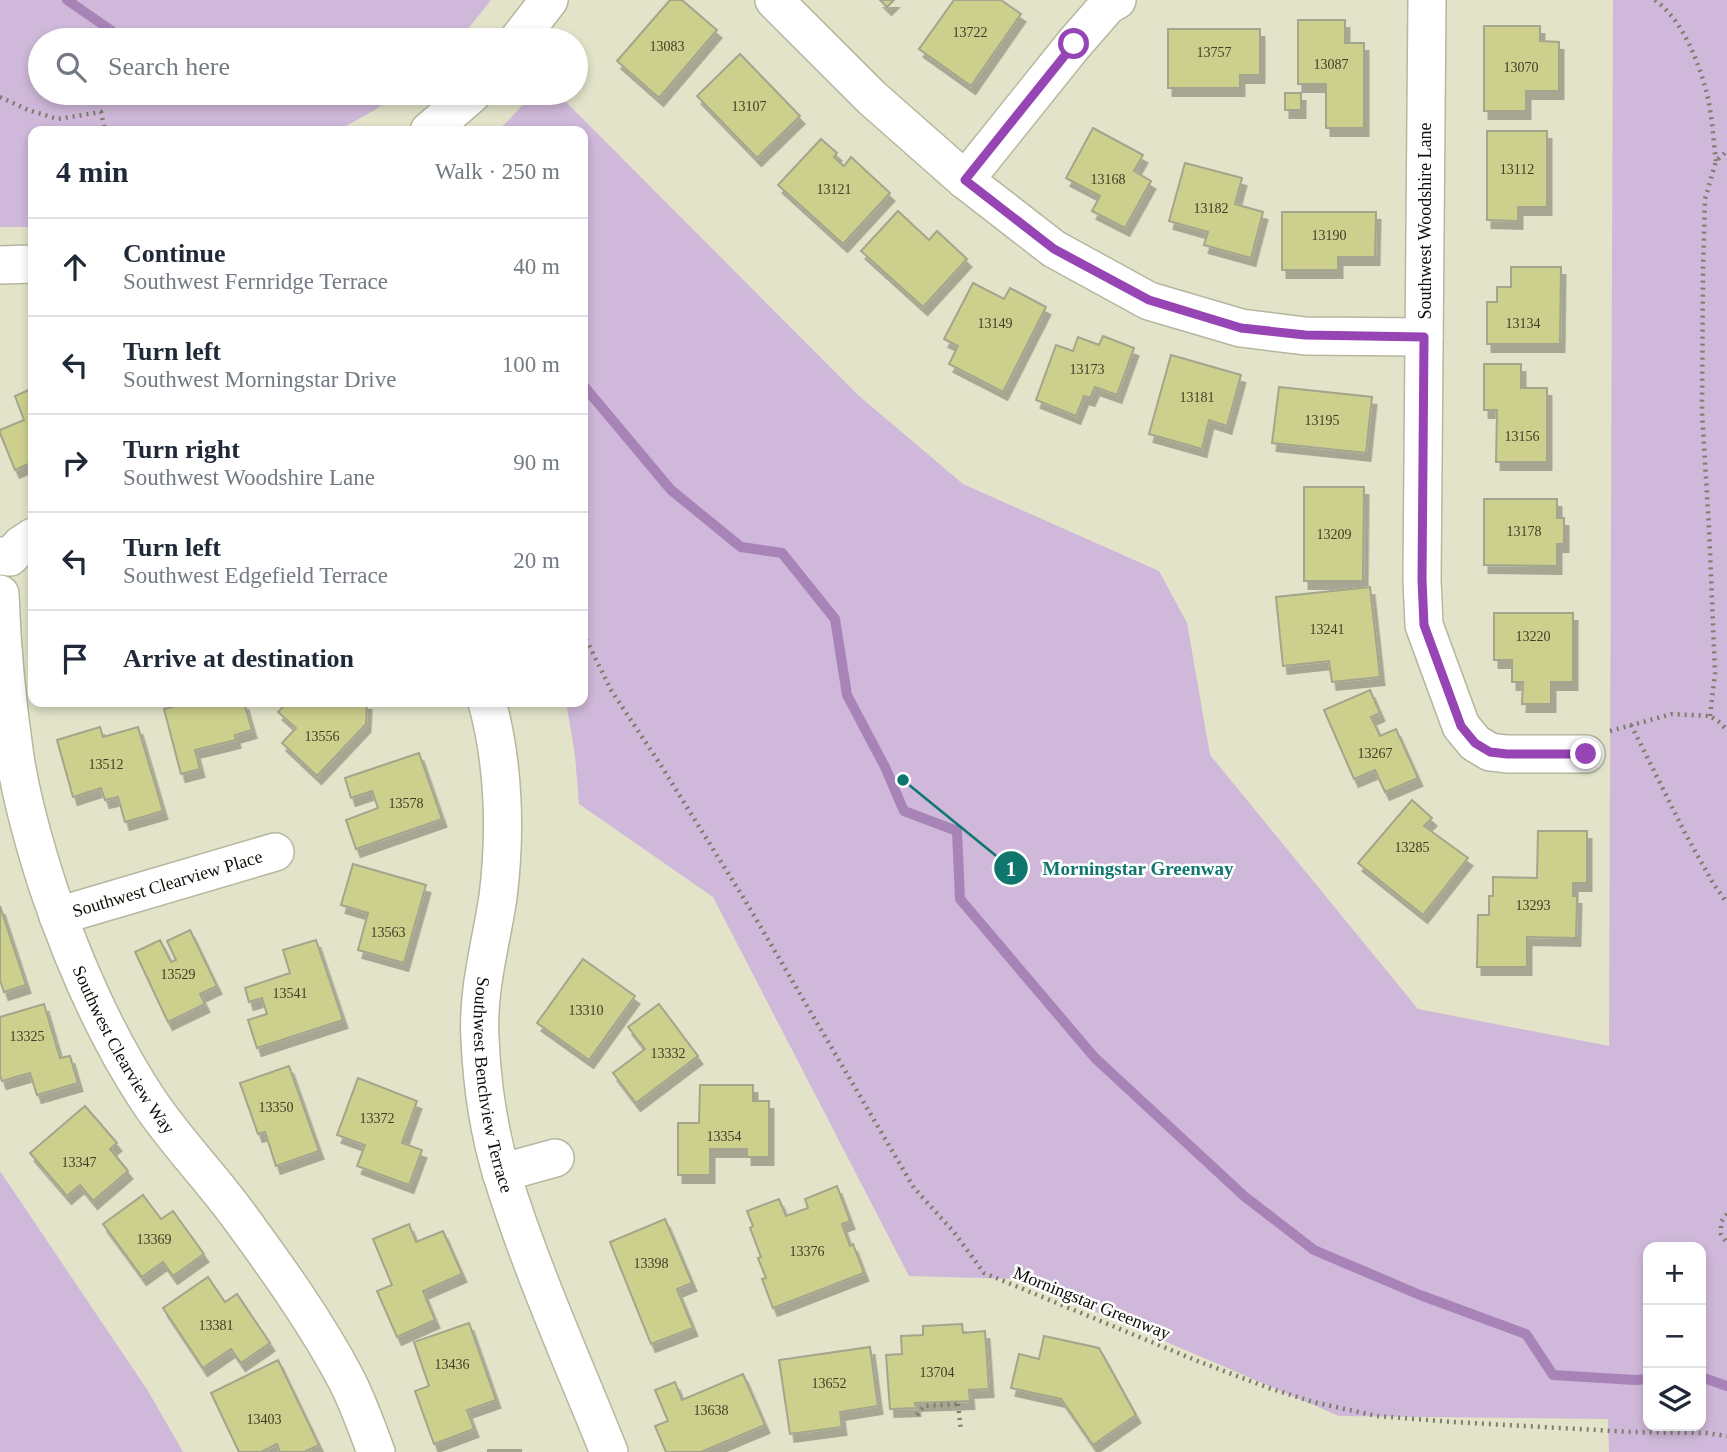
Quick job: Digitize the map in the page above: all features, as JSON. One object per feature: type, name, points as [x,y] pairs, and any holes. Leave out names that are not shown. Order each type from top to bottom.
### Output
[{"type":"street","points":[[527,28],[549,0]]},
{"type":"street","points":[[774,0],[872,97],[965,180],[1054,249],[1149,300],[1241,328],[1305,335],[1424,337]]},
{"type":"street","points":[[965,180],[1074,44],[1108,5],[1117,0]]},
{"type":"street","name":"Southwest Woodshire Lane","points":[[1427,0],[1422,580],[1424,625],[1461,726],[1475,743],[1498,758],[1586,754]]},
{"type":"street","points":[[435,126],[459,105]]},
{"type":"street","points":[[0,265],[28,264]]},
{"type":"street","name":"Southwest Clearview Way","points":[[0,594],[5,681],[15,759],[34,842],[58,916],[82,977],[109,1033],[147,1099],[237,1214],[310,1317],[347,1381],[376,1452]]},
{"type":"street","name":"Southwest Benchview Terrace","points":[[488,707],[501,795],[502,842],[498,896],[483,976],[480,1036],[485,1099],[501,1173],[527,1248],[610,1452]]},
{"type":"street","name":"Southwest Clearview Place","points":[[58,916],[275,852]]},
{"type":"street","points":[[501,1173],[555,1158]]},
{"type":"path","points":[[1655,0],[1676,21],[1693,56],[1706,91],[1716,161],[1706,200],[1703,269],[1702,412],[1715,673],[1710,716]]},
{"type":"path","points":[[0,97],[28,110],[58,119],[101,112],[104,126]]},
{"type":"path","points":[[1716,161],[1727,151]]},
{"type":"path","name":"Morningstar Greenway","points":[[588,644],[611,690],[746,902],[914,1188],[953,1231],[984,1273],[1200,1362],[1313,1402],[1377,1416],[1727,1436]]},
{"type":"path","points":[[1586,754],[1597,735],[1672,714],[1710,716],[1727,730]]},
{"type":"path","points":[[1631,725],[1686,835],[1727,903]]},
{"type":"path","points":[[1727,1214],[1721,1222],[1721,1234],[1727,1243]]},
{"type":"path","points":[[916,1415],[924,1406],[958,1403],[961,1431]]},
{"type":"shaded area","points":[[0,0],[491,0],[469,28],[28,28],[28,105],[382,105],[346,126],[28,126],[28,227],[0,227]]},
{"type":"shaded area","points":[[1613,0],[1727,0],[1727,1452],[1609,1452],[1608,1419],[1339,1416],[1020,1279],[909,1276],[713,897],[579,804],[575,755],[567,707],[588,707],[588,126],[502,126],[522,105],[569,105],[859,396],[963,484],[1159,571],[1187,623],[1210,755],[1418,1009],[1609,1046]]},
{"type":"shaded area","points":[[0,1171],[148,1391],[183,1452],[0,1452]]},
{"type":"building","points":[[670,0],[682,0],[717,30],[659,98],[617,61]]},
{"type":"building","points":[[880,0],[894,0],[887,7]]},
{"type":"building","points":[[954,0],[1001,0],[1021,14],[971,86],[919,49]]},
{"type":"building","points":[[1298,20],[1345,20],[1345,43],[1364,43],[1364,128],[1326,128],[1326,84],[1298,84]]},
{"type":"building","points":[[1484,26],[1540,26],[1540,41],[1559,42],[1559,91],[1526,91],[1526,111],[1484,111]]},
{"type":"building","points":[[1168,29],[1260,29],[1260,75],[1240,75],[1240,88],[1168,88]]},
{"type":"building","points":[[740,54],[800,116],[757,158],[697,96]]},
{"type":"building","points":[[1285,93],[1301,93],[1301,110],[1285,110]]},
{"type":"building","points":[[1093,128],[1143,155],[1134,171],[1151,181],[1125,228],[1092,211],[1100,196],[1066,178]]},
{"type":"building","points":[[1487,131],[1547,131],[1547,207],[1518,207],[1518,221],[1487,220]]},
{"type":"building","points":[[821,139],[837,153],[834,157],[844,166],[851,157],[890,193],[843,244],[778,185]]},
{"type":"building","points":[[1185,163],[1242,178],[1235,204],[1263,212],[1251,258],[1204,245],[1208,232],[1169,221]]},
{"type":"building","points":[[898,211],[929,240],[937,231],[967,259],[923,307],[861,251]]},
{"type":"building","points":[[1282,212],[1376,212],[1375,257],[1338,257],[1338,270],[1282,270]]},
{"type":"building","points":[[1511,267],[1561,267],[1560,344],[1487,344],[1487,302],[1497,302],[1497,287],[1511,287]]},
{"type":"building","points":[[973,283],[1004,299],[1010,288],[1046,307],[1003,392],[949,364],[958,346],[944,339]]},
{"type":"building","points":[[1103,336],[1134,348],[1117,395],[1095,387],[1090,398],[1084,396],[1076,416],[1036,400],[1056,345],[1073,351],[1078,337],[1099,345]]},
{"type":"building","points":[[1171,355],[1241,375],[1227,426],[1209,420],[1202,449],[1149,434]]},
{"type":"building","points":[[1484,364],[1521,364],[1521,388],[1547,388],[1547,462],[1496,462],[1497,410],[1484,410]]},
{"type":"building","points":[[1279,387],[1372,397],[1366,453],[1272,443]]},
{"type":"building","points":[[28,390],[28,464],[15,470],[0,430],[24,420],[15,396]]},
{"type":"building","points":[[1304,487],[1364,487],[1363,581],[1304,581]]},
{"type":"building","points":[[1484,499],[1557,499],[1557,518],[1564,518],[1564,544],[1557,544],[1557,566],[1484,565]]},
{"type":"building","points":[[1370,587],[1380,677],[1332,682],[1329,661],[1283,666],[1276,597]]},
{"type":"building","points":[[1494,613],[1573,613],[1573,682],[1551,682],[1551,704],[1522,704],[1523,682],[1512,682],[1512,660],[1494,660]]},
{"type":"building","points":[[1370,690],[1380,713],[1371,717],[1380,736],[1396,729],[1418,778],[1385,792],[1375,770],[1354,779],[1324,710]]},
{"type":"building","points":[[245,707],[252,730],[235,735],[236,740],[195,750],[200,769],[181,774],[164,709]]},
{"type":"building","points":[[283,707],[367,707],[366,724],[317,776],[282,743],[296,728],[278,712]]},
{"type":"building","points":[[100,727],[103,737],[138,727],[163,811],[125,822],[118,797],[105,800],[101,788],[73,797],[57,740]]},
{"type":"building","points":[[419,753],[442,819],[356,849],[346,820],[378,808],[372,791],[351,798],[345,778]]},
{"type":"building","points":[[1412,800],[1432,818],[1424,826],[1468,858],[1423,915],[1358,863]]},
{"type":"building","points":[[1538,831],[1587,831],[1587,883],[1573,883],[1573,896],[1577,896],[1576,938],[1527,937],[1527,967],[1477,967],[1478,915],[1489,915],[1493,877],[1537,878]]},
{"type":"building","points":[[353,864],[426,885],[404,963],[358,950],[368,913],[341,905]]},
{"type":"building","points":[[0,906],[26,985],[4,992],[0,980]]},
{"type":"building","points":[[190,930],[217,986],[200,994],[205,1004],[168,1022],[135,952],[160,940],[171,962],[176,960],[167,941]]},
{"type":"building","points":[[316,940],[343,1020],[257,1048],[248,1020],[267,1014],[262,998],[249,1002],[245,988],[290,973],[283,950]]},
{"type":"building","points":[[583,959],[635,996],[589,1060],[537,1023]]},
{"type":"building","points":[[44,1004],[60,1058],[70,1056],[78,1083],[37,1095],[30,1073],[2,1081],[0,1017]]},
{"type":"building","points":[[659,1004],[698,1056],[636,1103],[613,1073],[645,1049],[628,1027]]},
{"type":"building","points":[[289,1066],[319,1151],[276,1166],[265,1132],[258,1134],[240,1083]]},
{"type":"building","points":[[358,1078],[417,1101],[402,1143],[422,1150],[409,1185],[357,1166],[365,1145],[337,1135]]},
{"type":"building","points":[[700,1085],[753,1085],[753,1101],[769,1101],[769,1157],[747,1157],[747,1149],[710,1149],[710,1175],[678,1175],[678,1123],[699,1123]]},
{"type":"building","points":[[85,1106],[117,1143],[110,1149],[128,1171],[93,1201],[80,1185],[67,1196],[30,1153]]},
{"type":"building","points":[[837,1186],[850,1221],[842,1224],[864,1273],[773,1308],[762,1279],[766,1278],[758,1258],[761,1257],[747,1211],[779,1199],[786,1216],[808,1208],[805,1199]]},
{"type":"building","points":[[143,1195],[161,1219],[173,1211],[204,1254],[173,1276],[163,1262],[142,1277],[103,1224]]},
{"type":"building","points":[[665,1219],[692,1283],[677,1289],[693,1328],[651,1344],[610,1242]]},
{"type":"building","points":[[409,1224],[416,1242],[443,1231],[462,1274],[423,1291],[435,1320],[397,1337],[377,1291],[392,1285],[373,1239]]},
{"type":"building","points":[[208,1277],[225,1302],[237,1294],[270,1343],[241,1363],[231,1349],[203,1368],[163,1308]]},
{"type":"building","points":[[469,1323],[496,1400],[467,1410],[474,1429],[434,1444],[415,1391],[429,1386],[414,1342]]},
{"type":"building","points":[[962,1324],[963,1333],[985,1331],[989,1389],[969,1390],[970,1401],[915,1403],[916,1408],[890,1409],[886,1355],[902,1354],[901,1336],[923,1335],[923,1326]]},
{"type":"building","points":[[1044,1336],[1099,1348],[1136,1415],[1093,1445],[1061,1399],[1011,1388],[1019,1354],[1039,1359]]},
{"type":"building","points":[[870,1347],[878,1406],[840,1412],[842,1427],[790,1434],[779,1360]]},
{"type":"building","points":[[278,1360],[319,1445],[304,1452],[280,1452],[277,1444],[261,1452],[239,1452],[211,1393]]},
{"type":"building","points":[[743,1374],[765,1425],[701,1452],[666,1452],[655,1426],[668,1421],[655,1390],[675,1382],[682,1400]]},
{"type":"building","points":[[521,1450],[521,1452],[488,1452]]},
{"type":"waterway","points":[[67,0],[108,28]]},
{"type":"waterway","points":[[588,391],[671,490],[741,547],[782,553],[835,619],[847,695],[885,767],[904,811],[957,831],[960,899],[1095,1058],[1244,1196],[1314,1250],[1420,1295],[1526,1334],[1553,1375],[1643,1379]]},
{"type":"waterway","points":[[1706,1379],[1727,1386]]},
{"type":"place","name":"Morningstar Greenway","points":[[903,780]]},
{"type":"route","points":[[1074,44],[965,180],[1054,249],[1149,300],[1241,328],[1305,335],[1424,337],[1424,625],[1461,726],[1475,743],[1490,752],[1586,754]]}]
